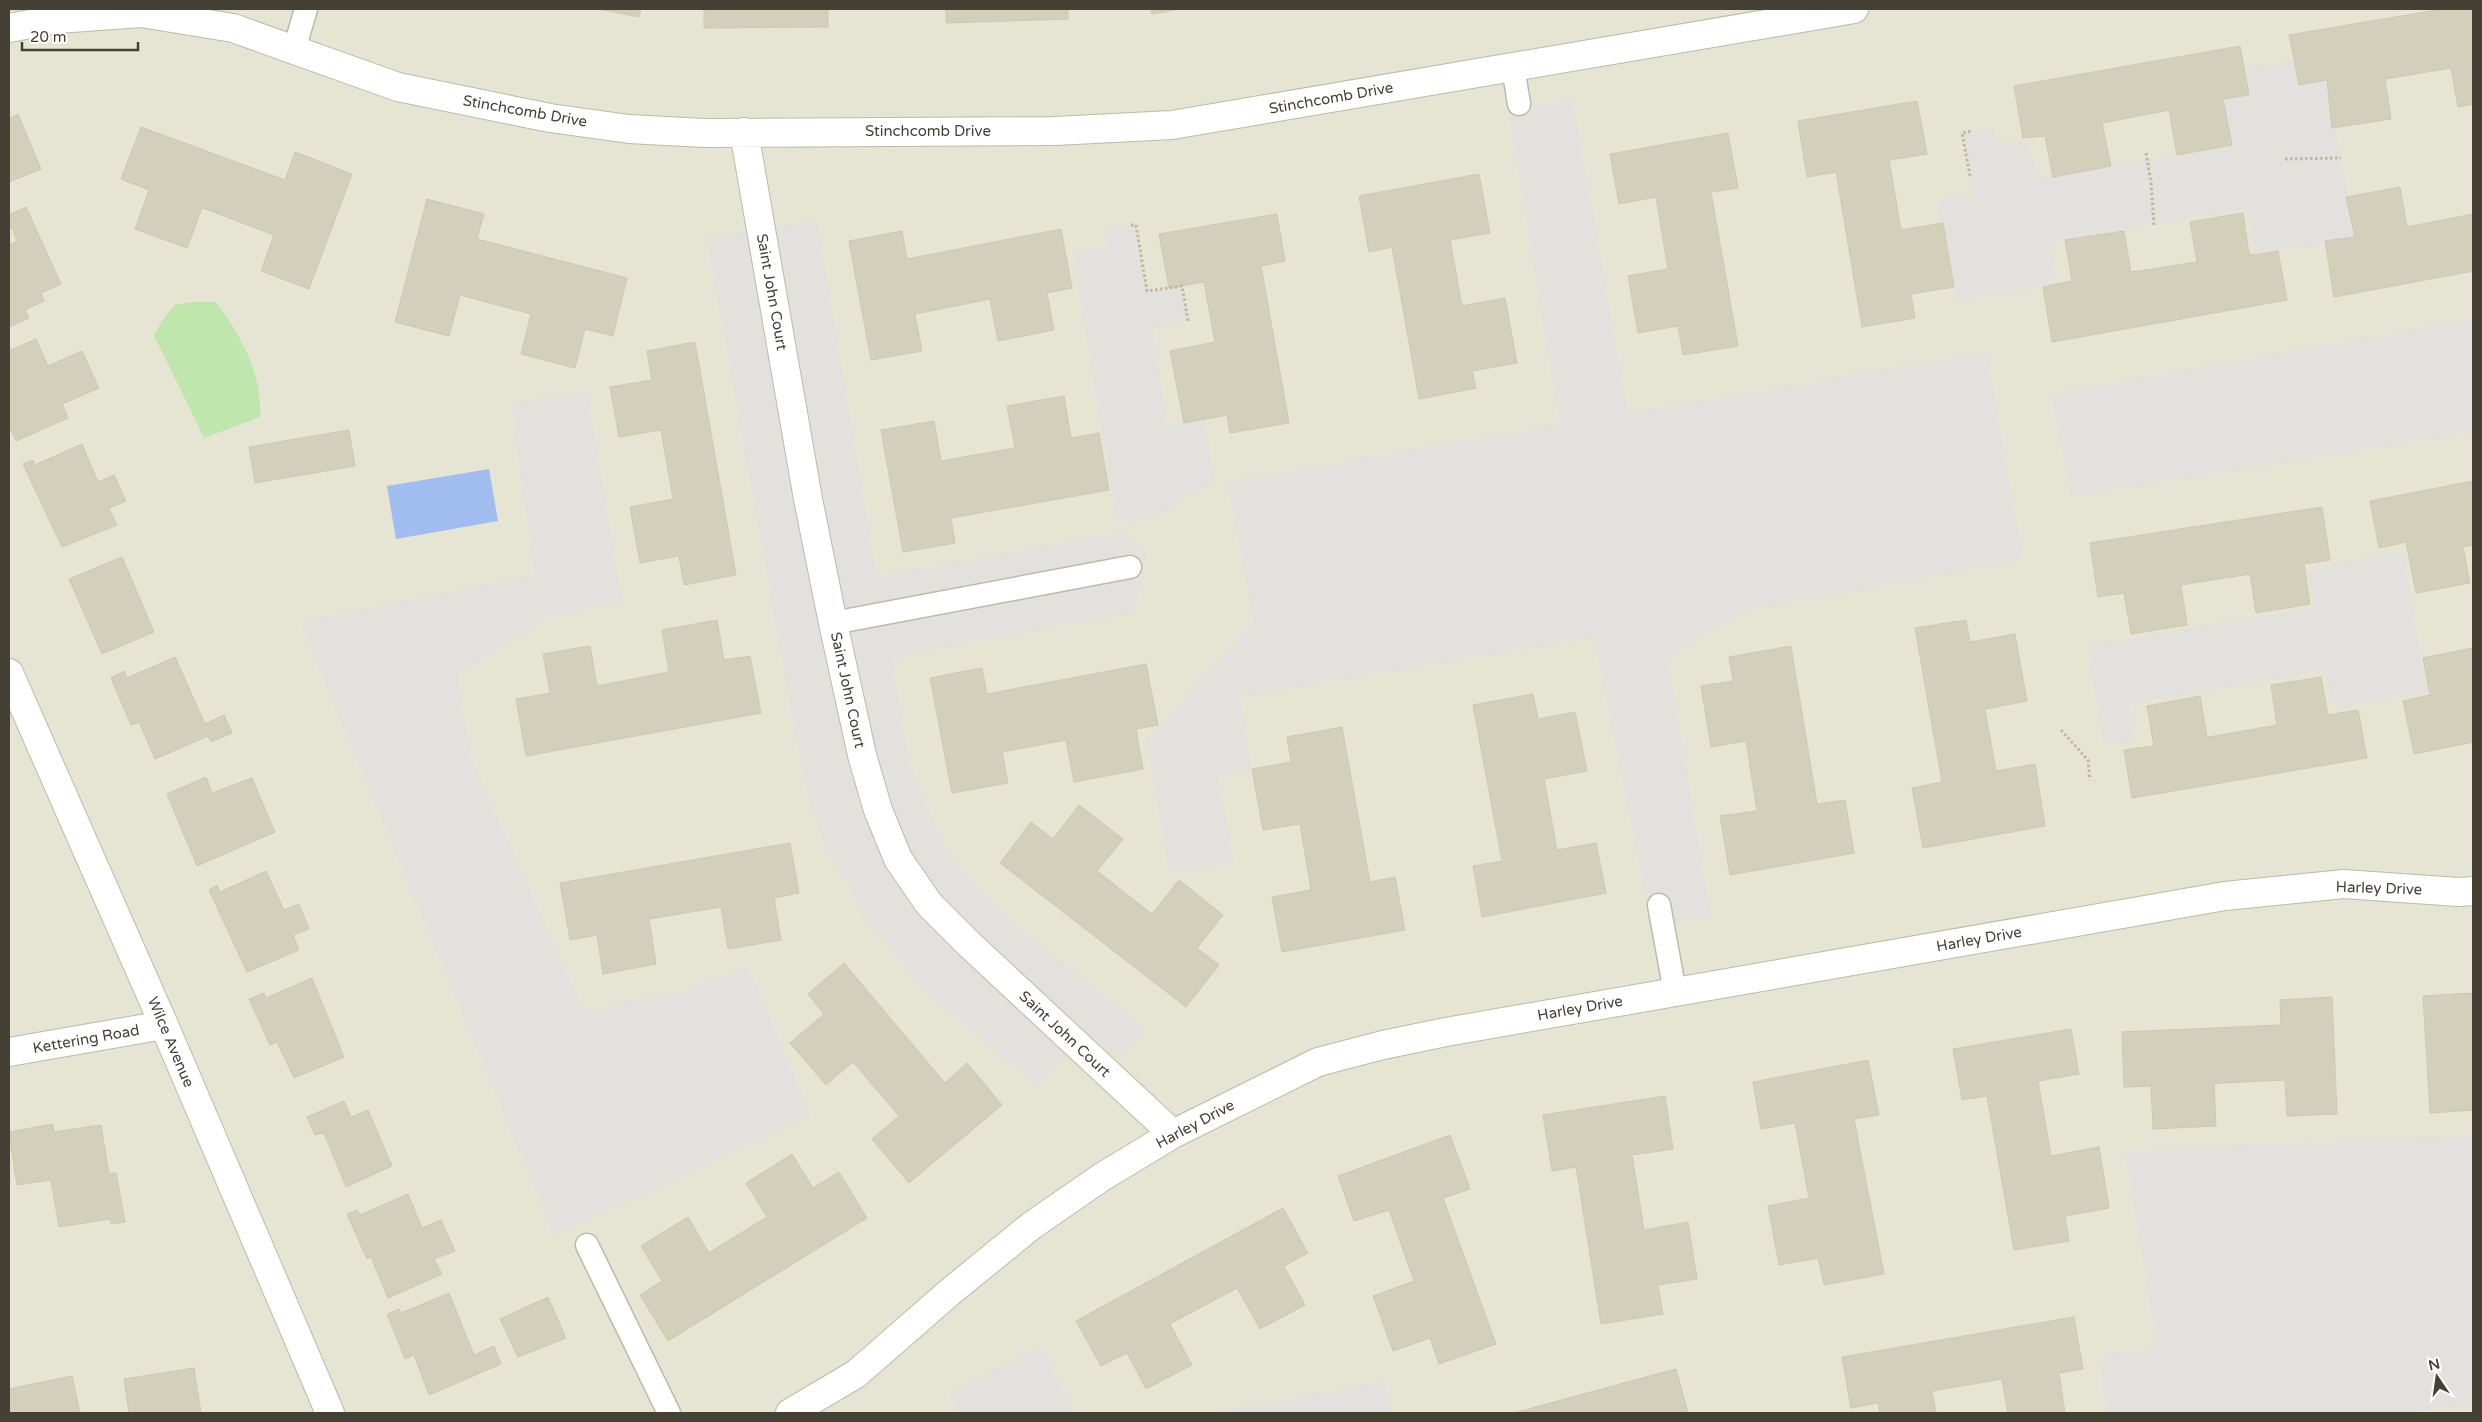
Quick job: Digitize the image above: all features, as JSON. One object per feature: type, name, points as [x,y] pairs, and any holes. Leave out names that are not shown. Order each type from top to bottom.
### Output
[{"type":"street","name":"Stinchcomb Drive","points":[[9,28],[57,19],[141,13],[233,28],[398,87],[550,118],[629,129],[744,132],[1055,131],[1172,125],[1854,9]]},
{"type":"street","name":"Saint John Court","points":[[744,132],[808,499],[833,623],[862,755],[878,810],[898,859],[929,904],[1173,1134]]},
{"type":"street","name":"Wilce Avenue","points":[[9,673],[164,1025],[330,1413]]},
{"type":"street","name":"Harley Drive","points":[[790,1413],[856,1374],[950,1292],[1032,1226],[1102,1177],[1173,1134],[1318,1062],[1383,1044],[1437,1034],[2225,896],[2344,884],[2458,892],[2473,891]]},
{"type":"street","name":"Kettering Road","points":[[9,1052],[164,1025]]},
{"type":"lane","points":[[294,50],[306,9]]},
{"type":"lane","points":[[1512,67],[1519,104]]},
{"type":"lane","points":[[833,623],[1130,567]]},
{"type":"lane","points":[[1658,905],[1675,992]]},
{"type":"lane","points":[[587,1245],[668,1413]]},
{"type":"path","points":[[1970,176],[1962,133],[1972,131]]},
{"type":"path","points":[[2146,153],[2151,183],[2154,224]]},
{"type":"path","points":[[2285,159],[2341,158]]},
{"type":"path","points":[[1131,225],[1136,225],[1147,291],[1182,286],[1188,321]]},
{"type":"path","points":[[2061,730],[2088,760],[2090,780]]},
{"type":"shaded area","points":[[9,9],[2473,9],[2473,1413],[9,1413]]},
{"type":"shaded area","points":[[2295,60],[2327,80],[2355,237],[2255,255],[2246,208],[2050,243],[2057,284],[1955,302],[1937,201],[1973,195],[1962,133],[1993,127],[1997,144],[2029,139],[2037,179],[2232,145],[2223,99],[2249,95],[2244,69]]},
{"type":"shaded area","points":[[1573,99],[1628,414],[1987,352],[2023,560],[1749,610],[1668,656],[1711,918],[1651,925],[1594,637],[1240,696],[1252,769],[1218,775],[1234,863],[1169,874],[1146,740],[1254,621],[1227,482],[1560,424],[1508,112]]},
{"type":"shaded area","points":[[817,221],[875,566],[879,573],[886,575],[1122,532],[1147,552],[1134,612],[915,652],[894,660],[893,671],[910,765],[938,832],[959,866],[982,894],[1013,924],[1146,1028],[1129,1051],[1062,1057],[1038,1088],[922,988],[864,917],[825,845],[813,812],[802,770],[707,239]]},
{"type":"shaded area","points":[[1136,225],[1147,291],[1182,286],[1188,321],[1152,327],[1167,424],[1205,419],[1214,481],[1152,518],[1117,523],[1073,253],[1106,247],[1104,230]]},
{"type":"shaded area","points":[[2473,319],[2473,432],[2070,497],[2052,394]]},
{"type":"shaded area","points":[[587,391],[622,602],[550,616],[457,675],[471,758],[584,1012],[693,988],[748,966],[811,1116],[554,1235],[300,623],[535,576],[511,404]]},
{"type":"shaded area","points":[[2403,552],[2427,692],[2334,708],[2326,670],[2129,703],[2135,740],[2104,745],[2087,646],[2313,607],[2307,569]]},
{"type":"shaded area","points":[[2473,1136],[2473,1402],[2409,1413],[2107,1413],[2099,1357],[2158,1347],[2124,1151]]},
{"type":"shaded area","points":[[1041,1346],[1076,1413],[958,1413],[949,1394]]},
{"type":"shaded area","points":[[1385,1382],[1390,1413],[1211,1413]]},
{"type":"green space","points":[[192,302],[216,302],[225,315],[242,342],[248,356],[258,385],[260,401],[260,417],[204,438],[154,335],[164,318],[175,305]]},
{"type":"water","points":[[489,469],[498,521],[396,539],[387,486]]},
{"type":"building","points":[[598,9],[641,9],[639,17]]},
{"type":"building","points":[[704,9],[828,9],[828,27],[704,28]]},
{"type":"building","points":[[946,9],[1068,9],[1068,19],[946,23]]},
{"type":"building","points":[[1151,9],[1180,9],[1152,14]]},
{"type":"building","points":[[2443,9],[2473,9],[2473,104],[2458,107],[2451,68],[2385,79],[2391,119],[2332,128],[2327,80],[2299,85],[2289,35]]},
{"type":"building","points":[[2240,46],[2249,95],[2223,99],[2232,145],[2177,155],[2169,110],[2102,123],[2111,166],[2053,177],[2045,136],[2023,138],[2014,86]]},
{"type":"building","points":[[1917,101],[1927,154],[1889,160],[1901,230],[1943,223],[1954,287],[1911,294],[1915,318],[1862,327],[1836,172],[1807,177],[1798,121]]},
{"type":"building","points":[[18,114],[41,169],[9,182],[9,119]]},
{"type":"building","points":[[141,127],[285,180],[295,152],[352,174],[309,289],[261,271],[274,235],[208,210],[202,208],[187,248],[135,229],[149,190],[121,179]]},
{"type":"building","points":[[1728,133],[1738,188],[1711,192],[1738,346],[1683,355],[1678,326],[1638,333],[1628,276],[1668,269],[1656,197],[1619,204],[1610,154]]},
{"type":"building","points":[[1479,174],[1490,233],[1450,240],[1462,306],[1505,298],[1517,363],[1472,371],[1476,388],[1419,399],[1392,247],[1369,252],[1359,196]]},
{"type":"building","points":[[2400,187],[2407,227],[2473,214],[2473,271],[2334,297],[2325,241],[2355,237],[2346,197]]},
{"type":"building","points":[[427,199],[484,214],[477,239],[627,278],[613,336],[585,329],[575,368],[521,354],[531,314],[460,295],[449,336],[395,322]]},
{"type":"building","points":[[26,207],[61,284],[41,293],[44,301],[25,310],[29,318],[9,327],[9,245],[17,241],[12,228],[9,229],[9,215]]},
{"type":"building","points":[[2243,213],[2249,254],[2255,255],[2278,251],[2287,300],[2052,342],[2043,287],[2072,281],[2065,240],[2124,231],[2131,272],[2139,271],[2197,262],[2190,222]]},
{"type":"building","points":[[1277,214],[1285,261],[1261,266],[1289,423],[1230,433],[1227,415],[1184,423],[1170,351],[1215,342],[1204,282],[1169,288],[1159,234]]},
{"type":"building","points":[[1061,229],[1072,288],[1047,293],[1054,330],[998,341],[990,299],[915,314],[922,351],[871,360],[849,241],[902,231],[907,259]]},
{"type":"building","points":[[36,339],[48,366],[82,351],[99,388],[62,404],[68,418],[16,441],[9,425],[9,351]]},
{"type":"building","points":[[695,342],[736,575],[684,585],[679,556],[640,563],[630,507],[673,499],[672,493],[661,430],[619,437],[610,387],[652,380],[647,351]]},
{"type":"building","points":[[1064,396],[1071,438],[1099,433],[1109,490],[951,518],[955,543],[903,552],[881,430],[934,421],[941,461],[1015,448],[1007,406]]},
{"type":"building","points":[[349,430],[355,466],[255,483],[249,447]]},
{"type":"building","points":[[82,444],[98,482],[114,475],[126,501],[109,508],[117,525],[62,547],[23,464],[33,460],[35,465]]},
{"type":"building","points":[[2473,481],[2473,545],[2463,547],[2470,583],[2416,593],[2406,542],[2379,548],[2370,501]]},
{"type":"building","points":[[2322,507],[2330,560],[2304,564],[2310,604],[2256,613],[2250,574],[2181,585],[2187,625],[2131,634],[2124,593],[2098,597],[2090,543]]},
{"type":"building","points":[[122,557],[154,632],[102,654],[69,579]]},
{"type":"building","points":[[717,620],[724,660],[750,656],[761,713],[526,756],[516,699],[550,693],[543,654],[590,646],[597,686],[669,672],[662,630]]},
{"type":"building","points":[[1966,620],[1970,642],[2015,634],[2027,701],[1985,709],[1996,771],[2035,764],[2045,826],[1923,848],[1912,788],[1942,782],[1915,628]]},
{"type":"building","points":[[1791,646],[1817,804],[1845,800],[1854,853],[1730,875],[1720,816],[1757,811],[1746,741],[1711,747],[1701,686],[1733,681],[1729,657]]},
{"type":"building","points":[[2473,648],[2473,742],[2414,754],[2403,701],[2430,695],[2423,658]]},
{"type":"building","points":[[175,657],[205,724],[224,715],[232,733],[211,742],[208,736],[155,759],[139,722],[131,725],[111,678],[124,671],[127,678]]},
{"type":"building","points":[[1146,664],[1158,725],[1136,729],[1143,769],[1074,782],[1066,740],[1002,752],[1008,783],[952,793],[930,678],[982,668],[987,694]]},
{"type":"building","points":[[2321,677],[2328,715],[2358,710],[2367,758],[2132,798],[2124,750],[2154,746],[2147,706],[2200,696],[2207,737],[2215,736],[2277,725],[2271,685]]},
{"type":"building","points":[[1533,694],[1538,719],[1575,712],[1587,771],[1544,779],[1557,850],[1596,843],[1606,893],[1482,917],[1473,866],[1502,861],[1473,705]]},
{"type":"building","points":[[1342,727],[1370,882],[1395,877],[1405,930],[1282,952],[1272,897],[1311,890],[1300,824],[1263,830],[1252,769],[1291,762],[1287,737]]},
{"type":"building","points":[[206,777],[212,793],[252,778],[275,832],[197,866],[167,794]]},
{"type":"building","points":[[1079,805],[1123,839],[1097,871],[1152,914],[1179,880],[1223,915],[1197,948],[1219,965],[1186,1007],[1000,863],[1031,822],[1053,839]]},
{"type":"building","points":[[790,843],[799,893],[774,898],[781,940],[728,949],[721,907],[649,919],[656,964],[603,974],[597,935],[570,940],[560,883]]},
{"type":"building","points":[[266,871],[284,910],[299,904],[309,929],[293,935],[299,950],[247,972],[209,890],[217,885],[220,892]]},
{"type":"building","points":[[844,963],[945,1083],[967,1063],[1002,1105],[909,1183],[872,1139],[899,1116],[853,1062],[826,1085],[790,1043],[824,1014],[808,994]]},
{"type":"building","points":[[312,978],[344,1057],[294,1078],[277,1042],[270,1045],[249,999],[264,993],[266,998]]},
{"type":"building","points":[[2473,993],[2473,1110],[2430,1113],[2423,996]]},
{"type":"building","points":[[2332,997],[2337,1114],[2287,1116],[2285,1080],[2221,1083],[2214,1084],[2216,1126],[2153,1129],[2151,1086],[2124,1087],[2122,1032],[2281,1025],[2280,1000]]},
{"type":"building","points":[[2071,1029],[2079,1074],[2038,1081],[2051,1156],[2099,1147],[2109,1208],[2065,1216],[2069,1241],[2014,1250],[1987,1096],[1962,1100],[1953,1049]]},
{"type":"building","points":[[1868,1060],[1879,1115],[1854,1119],[1884,1274],[1824,1285],[1818,1258],[1779,1265],[1768,1206],[1809,1198],[1795,1123],[1761,1129],[1753,1082]]},
{"type":"building","points":[[1665,1096],[1673,1149],[1632,1155],[1644,1230],[1688,1222],[1697,1279],[1658,1285],[1663,1314],[1601,1324],[1576,1167],[1552,1171],[1543,1115]]},
{"type":"building","points":[[344,1101],[351,1117],[368,1110],[392,1166],[346,1187],[324,1133],[315,1135],[307,1117]]},
{"type":"building","points":[[53,1124],[54,1132],[101,1125],[109,1174],[116,1173],[125,1222],[111,1224],[110,1219],[59,1227],[51,1180],[17,1185],[9,1132]]},
{"type":"building","points":[[1450,1135],[1470,1189],[1443,1198],[1496,1344],[1439,1364],[1430,1338],[1393,1351],[1373,1296],[1414,1281],[1389,1210],[1354,1221],[1338,1176]]},
{"type":"building","points":[[792,1154],[813,1188],[839,1172],[867,1218],[668,1341],[640,1295],[662,1281],[641,1246],[688,1217],[709,1253],[767,1217],[746,1183]]},
{"type":"building","points":[[408,1194],[422,1228],[441,1220],[455,1251],[434,1259],[442,1274],[388,1298],[371,1257],[367,1259],[347,1214],[357,1210],[360,1215]]},
{"type":"building","points":[[1283,1208],[1308,1253],[1284,1266],[1305,1305],[1260,1329],[1237,1288],[1170,1324],[1192,1365],[1146,1389],[1127,1353],[1101,1366],[1076,1321]]},
{"type":"building","points":[[449,1293],[474,1355],[494,1346],[501,1364],[429,1395],[414,1355],[405,1359],[387,1314],[399,1309],[401,1313]]},
{"type":"building","points":[[548,1297],[566,1338],[518,1357],[500,1319]]},
{"type":"building","points":[[2074,1317],[2083,1369],[2059,1373],[2065,1413],[2008,1413],[2002,1379],[1932,1391],[1936,1413],[1880,1413],[1878,1403],[1851,1408],[1842,1357]]},
{"type":"building","points":[[194,1368],[201,1413],[129,1413],[124,1379]]},
{"type":"building","points":[[1676,1369],[1688,1413],[1514,1413],[1620,1384]]},
{"type":"building","points":[[72,1376],[80,1413],[9,1413],[9,1389]]}]
